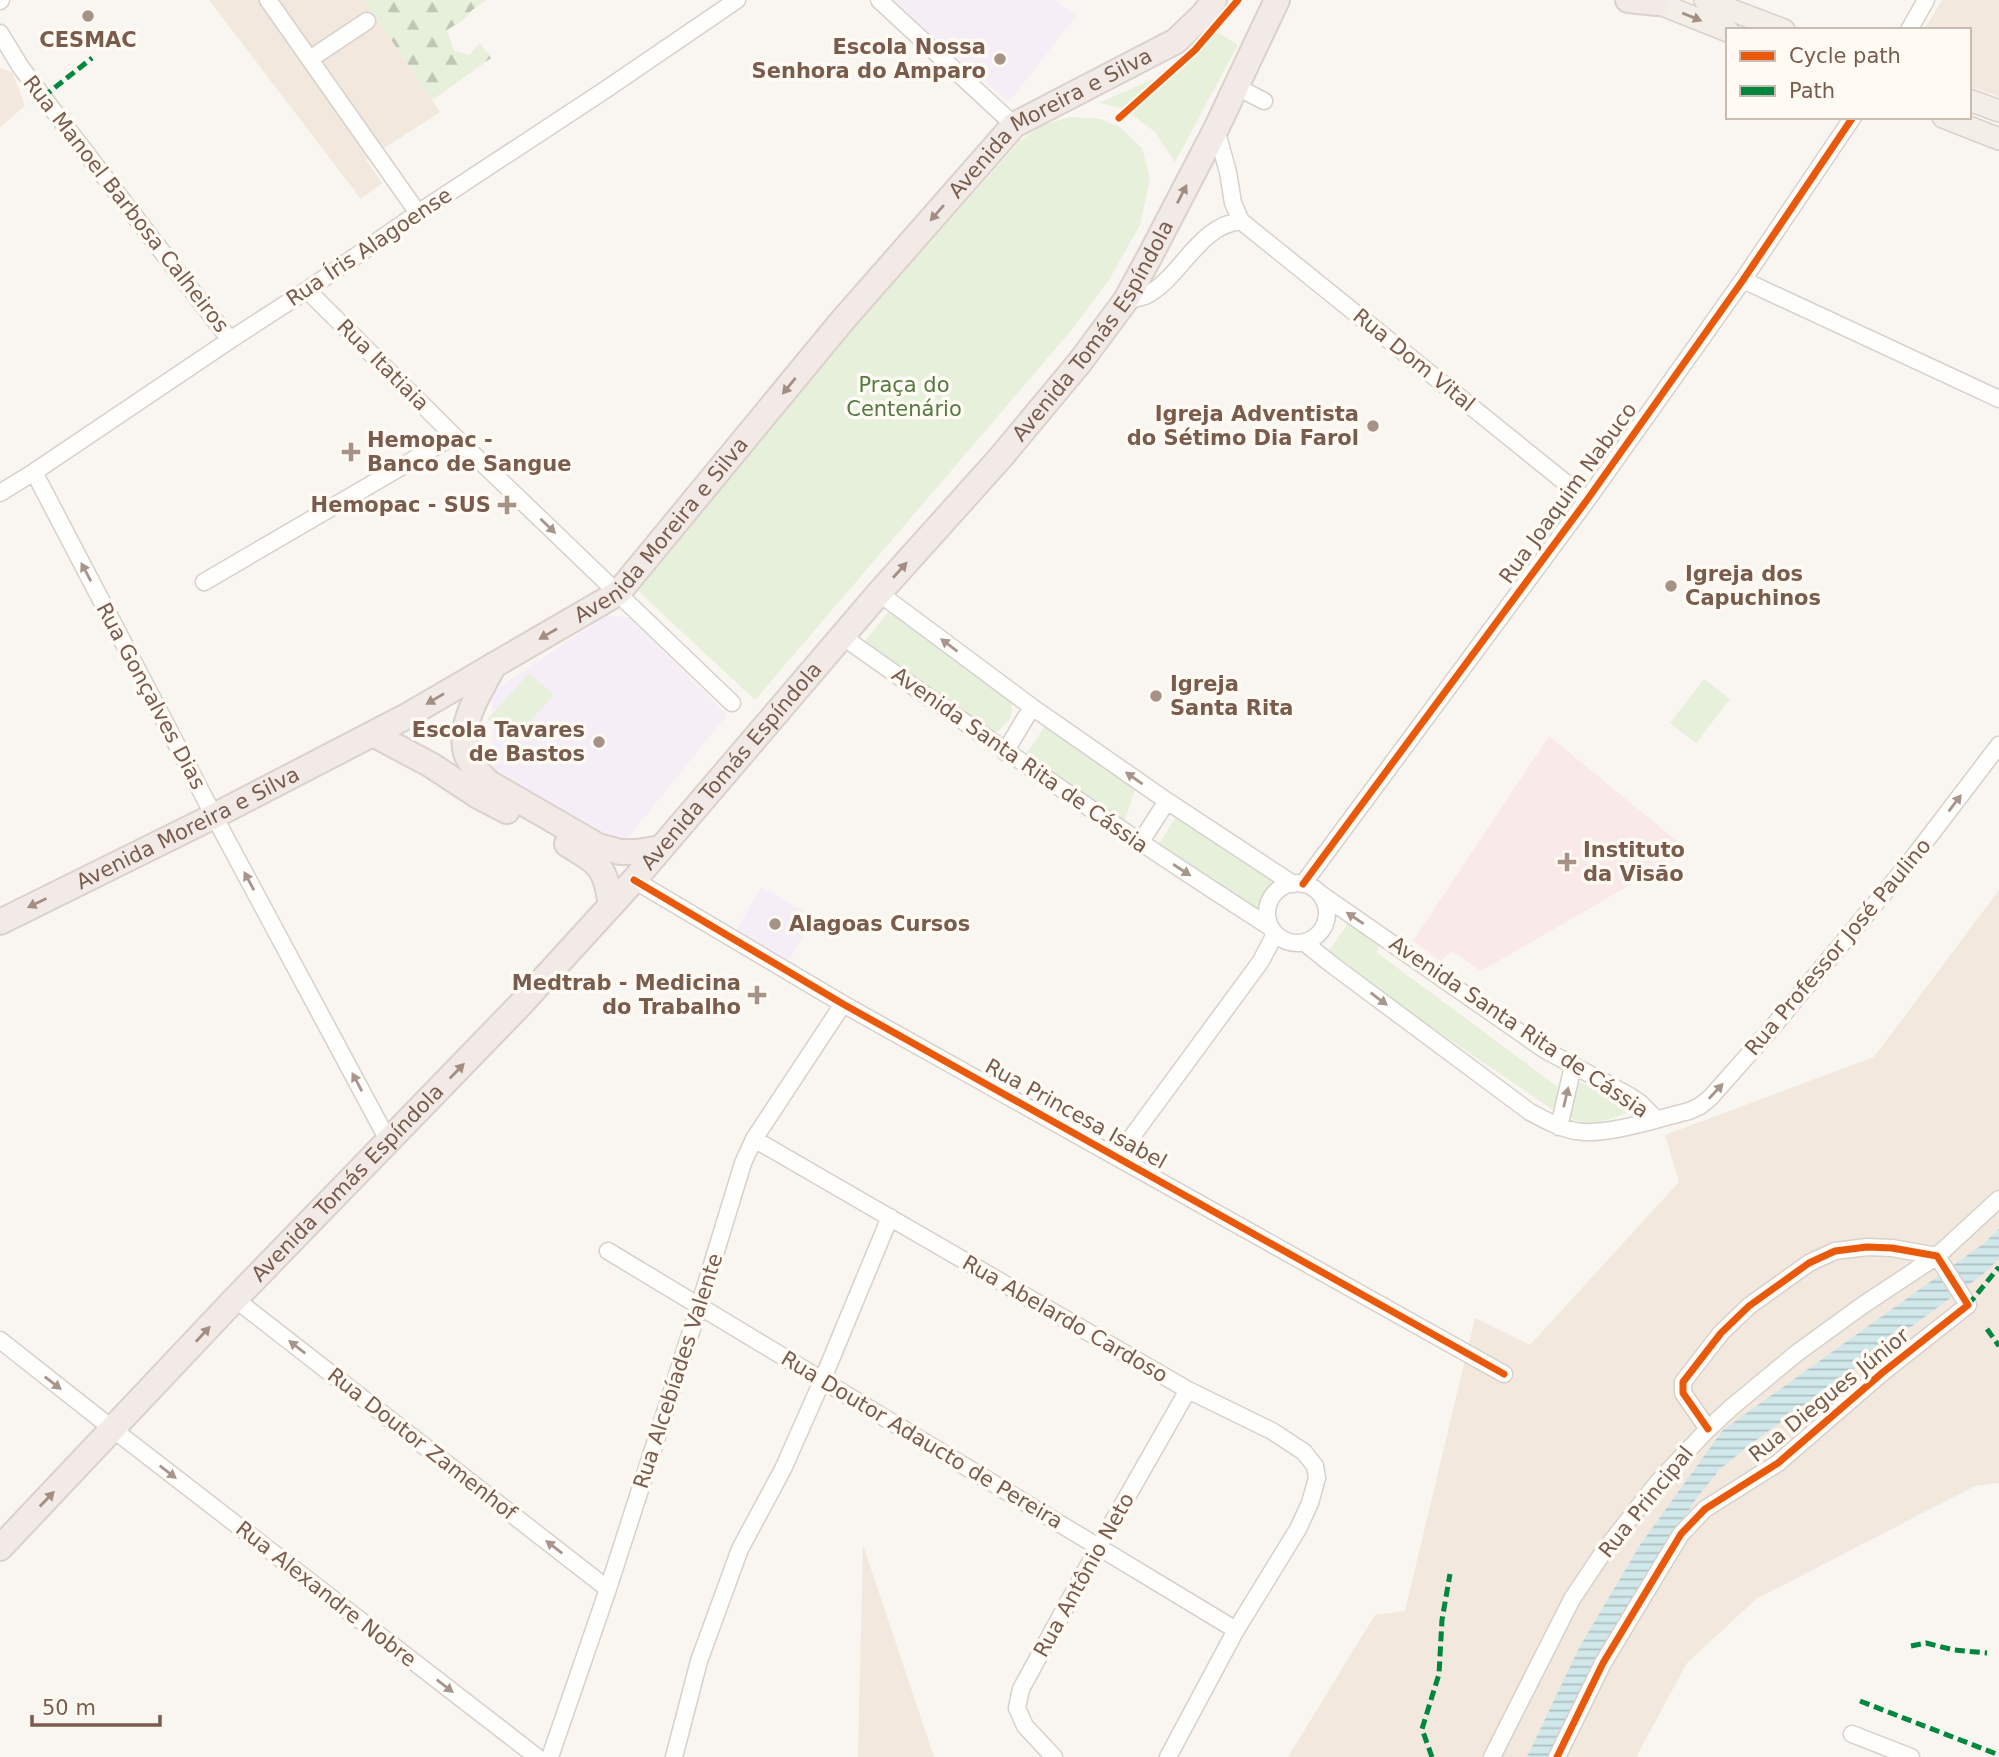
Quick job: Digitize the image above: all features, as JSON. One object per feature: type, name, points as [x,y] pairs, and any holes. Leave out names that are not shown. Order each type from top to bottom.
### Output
[{"type":"highway","name":"Avenida Moreira e Silva","points":[[0,922],[373,734],[618,593],[842,321],[1014,125],[1176,41],[1204,14],[1214,0]]},
{"type":"highway","name":"Avenida Tomás Espíndola","points":[[0,1549],[235,1299],[520,1005],[634,880],[1080,362],[1125,300],[1216,129],[1277,0]]},
{"type":"highway","points":[[1628,0],[1654,1]]},
{"type":"highway","points":[[431,765],[450,754],[466,730],[473,708],[494,664]]},
{"type":"highway","points":[[466,730],[466,752],[475,769],[489,783],[598,846],[620,852],[661,848]]},
{"type":"highway","points":[[373,734],[588,857],[605,875],[611,905]]},
{"type":"main road","points":[[1705,0],[1779,28]]},
{"type":"main road","points":[[1654,1],[1726,30]]},
{"type":"main road","points":[[1971,101],[1999,111]]},
{"type":"main road","points":[[1948,119],[1999,139]]},
{"type":"street","points":[[268,0],[418,213]]},
{"type":"street","name":"Rua Íris Alagoense","points":[[0,493],[737,0]]},
{"type":"street","points":[[880,0],[1014,125]]},
{"type":"street","points":[[1910,28],[1926,0]]},
{"type":"street","points":[[310,59],[367,21]]},
{"type":"street","name":"Rua Manoel Barbosa Calheiros","points":[[0,33],[43,97],[230,340]]},
{"type":"street","points":[[1235,86],[1264,101]]},
{"type":"street","name":"Rua Joaquim Nabuco","points":[[1298,884],[1587,499],[1743,280],[1852,119]]},
{"type":"street","points":[[1125,300],[1146,295],[1174,272],[1220,226],[1241,221],[1233,203],[1216,129]]},
{"type":"street","name":"Rua Dom Vital","points":[[1241,221],[1587,499]]},
{"type":"street","points":[[1743,280],[1999,399]]},
{"type":"street","name":"Rua Itatiaia","points":[[307,290],[454,436],[732,703]]},
{"type":"street","points":[[204,582],[454,436]]},
{"type":"street","name":"Rua Gonçalves Dias","points":[[34,472],[389,1142]]},
{"type":"street","points":[[879,593],[1032,707],[1167,801],[1298,884],[1318,892],[1326,908],[1327,917],[1320,933],[1305,943],[1277,934]]},
{"type":"street","name":"Avenida Santa Rita de Cássia","points":[[843,637],[1005,752],[1277,934]]},
{"type":"street","points":[[1005,752],[1032,707]]},
{"type":"street","name":"Rua Professor José Paulino","points":[[1656,1119],[1689,1111],[1710,1098],[1909,863],[1999,746]]},
{"type":"street","points":[[1140,843],[1167,801]]},
{"type":"street","name":"Rua Princesa Isabel","points":[[634,880],[843,1004],[1504,1374]]},
{"type":"street","points":[[1277,934],[1267,909],[1270,900],[1283,886],[1298,884]]},
{"type":"street","name":"Avenida Santa Rita de Cássia","points":[[1318,892],[1545,1050],[1628,1095],[1656,1119]]},
{"type":"street","points":[[1118,1157],[1261,961],[1277,934]]},
{"type":"street","name":"Avenida Santa Rita de Cássia","points":[[1305,943],[1530,1112],[1559,1127],[1586,1133],[1601,1132],[1656,1119]]},
{"type":"street","name":"Rua Alcebíades Valente","points":[[550,1757],[608,1589],[743,1163],[754,1139],[843,1004]]},
{"type":"street","points":[[1559,1127],[1573,1066]]},
{"type":"street","name":"Rua Abelardo Cardoso","points":[[754,1139],[1188,1390],[1272,1432],[1304,1452],[1315,1465],[1317,1478],[1310,1503],[1298,1529],[1236,1630],[1168,1757]]},
{"type":"street","name":"Rua Principal","points":[[1492,1757],[1572,1599],[1604,1551],[1659,1481],[1708,1429],[1797,1353],[1863,1305],[1940,1260],[1999,1199]]},
{"type":"street","points":[[674,1757],[699,1661],[740,1549],[783,1469],[890,1217]]},
{"type":"street","points":[[1708,1429],[1683,1393],[1683,1382],[1721,1333],[1763,1295],[1809,1263],[1835,1251],[1867,1247],[1892,1248],[1940,1260]]},
{"type":"street","name":"Rua Doutor Adaucto de Pereira","points":[[608,1251],[1236,1630]]},
{"type":"street","name":"Rua Diegues Júnior","points":[[1557,1757],[1603,1663],[1681,1534],[1705,1509],[1778,1463],[1964,1300],[1940,1260]]},
{"type":"street","name":"Rua Doutor Zamenhof","points":[[235,1299],[608,1589]]},
{"type":"street","name":"Rua Alexandre Nobre","points":[[0,1340],[537,1757]]},
{"type":"street","name":"Rua Antônio Neto","points":[[1054,1757],[1025,1726],[1017,1708],[1021,1689],[1042,1647],[1188,1390]]},
{"type":"street","points":[[1852,1734],[1910,1757]]},
{"type":"shaded area","points":[[209,0],[364,0],[440,112],[366,160],[382,183],[361,199]]},
{"type":"shaded area","name":"Escola Nossa Senhora do Amparo","points":[[889,0],[1056,0],[1076,16],[1009,102]]},
{"type":"shaded area","points":[[1942,0],[1999,0],[1999,97],[1971,87],[1971,28],[1925,28]]},
{"type":"shaded area","points":[[0,68],[12,72],[25,106],[0,127]]},
{"type":"shaded area","name":"Escola Tavares de Bastos","points":[[607,615],[631,618],[727,715],[628,838],[605,841],[493,769],[492,692]]},
{"type":"shaded area","name":"Instituto da Visão","points":[[1549,736],[1689,851],[1481,971],[1452,951],[1441,961],[1413,941]]},
{"type":"shaded area","name":"Alagoas Cursos","points":[[761,887],[814,917],[789,961],[736,931]]},
{"type":"shaded area","points":[[1999,890],[1999,1483],[1975,1486],[1756,1599],[1687,1663],[1636,1757],[1288,1757],[1375,1615],[1405,1611],[1475,1318],[1530,1345],[1679,1182],[1665,1135],[1874,1057]]},
{"type":"shaded area","points":[[863,1545],[934,1757],[858,1757]]},
{"type":"green space","points":[[364,0],[486,0],[465,19],[447,30],[454,51],[469,55],[480,43],[491,58],[432,100]]},
{"type":"green space","points":[[1216,31],[1238,45],[1175,162],[1155,132],[1125,109],[1099,103],[1167,73]]},
{"type":"green space","name":"Praça do Centenário","points":[[1070,117],[1100,119],[1120,127],[1142,148],[1150,178],[1140,225],[1109,280],[1074,327],[755,700],[635,588],[849,333],[1021,140],[1043,125]]},
{"type":"green space","points":[[891,609],[1011,697],[1012,713],[1002,728],[997,732],[985,729],[863,643]]},
{"type":"green space","points":[[529,673],[554,695],[512,741],[488,719]]},
{"type":"green space","points":[[1704,679],[1730,699],[1696,743],[1670,723]]},
{"type":"green space","points":[[1045,726],[1136,786],[1124,823],[1025,756]]},
{"type":"green space","points":[[1178,814],[1275,878],[1259,915],[1157,847]]},
{"type":"green space","points":[[1351,919],[1383,940],[1376,952],[1558,1087],[1569,1076],[1635,1111],[1590,1125],[1559,1114],[1326,955]]},
{"type":"water","points":[[1999,1229],[1999,1259],[1982,1275],[1720,1469],[1695,1500],[1554,1757],[1527,1757],[1579,1648],[1640,1545],[1723,1430],[1983,1244]]},
{"type":"marked path","points":[[43,97],[92,58]]},
{"type":"marked path","points":[[1968,1305],[1999,1267]]},
{"type":"marked path","points":[[1987,1329],[1999,1346]]},
{"type":"marked path","points":[[1432,1757],[1422,1729],[1439,1674],[1442,1620],[1450,1574]]},
{"type":"marked path","points":[[1911,1646],[1926,1643],[1954,1650],[1987,1653]]},
{"type":"marked path","points":[[1860,1701],[1999,1755]]},
{"type":"cycle path","points":[[1119,118],[1195,50],[1238,0]]},
{"type":"cycle path","points":[[1303,884],[1587,500],[1743,280],[1852,119]]},
{"type":"cycle path","points":[[634,880],[843,1004],[1504,1374]]},
{"type":"cycle path","points":[[1557,1757],[1603,1663],[1681,1534],[1705,1509],[1778,1463],[1882,1373],[1968,1305],[1937,1256],[1892,1248],[1867,1247],[1835,1251],[1809,1263],[1749,1306],[1721,1333],[1683,1382],[1683,1393],[1708,1429]]},
{"type":"place","name":"CESMAC","points":[[88,16]]},
{"type":"place","name":"Escola Nossa Senhora do Amparo","points":[[1000,59]]},
{"type":"place","name":"Igreja Adventista do Sétimo Dia Farol","points":[[1373,426]]},
{"type":"place","name":"Hemopac - Banco de Sangue","points":[[351,452]]},
{"type":"place","name":"Hemopac - SUS","points":[[507,505]]},
{"type":"place","name":"Igreja dos Capuchinos","points":[[1671,586]]},
{"type":"place","name":"Igreja Santa Rita","points":[[1156,696]]},
{"type":"place","name":"Escola Tavares de Bastos","points":[[599,742]]},
{"type":"place","name":"Instituto da Visão","points":[[1567,862]]},
{"type":"place","name":"Alagoas Cursos","points":[[775,924]]},
{"type":"place","name":"Medtrab - Medicina do Trabalho","points":[[757,995]]}]
